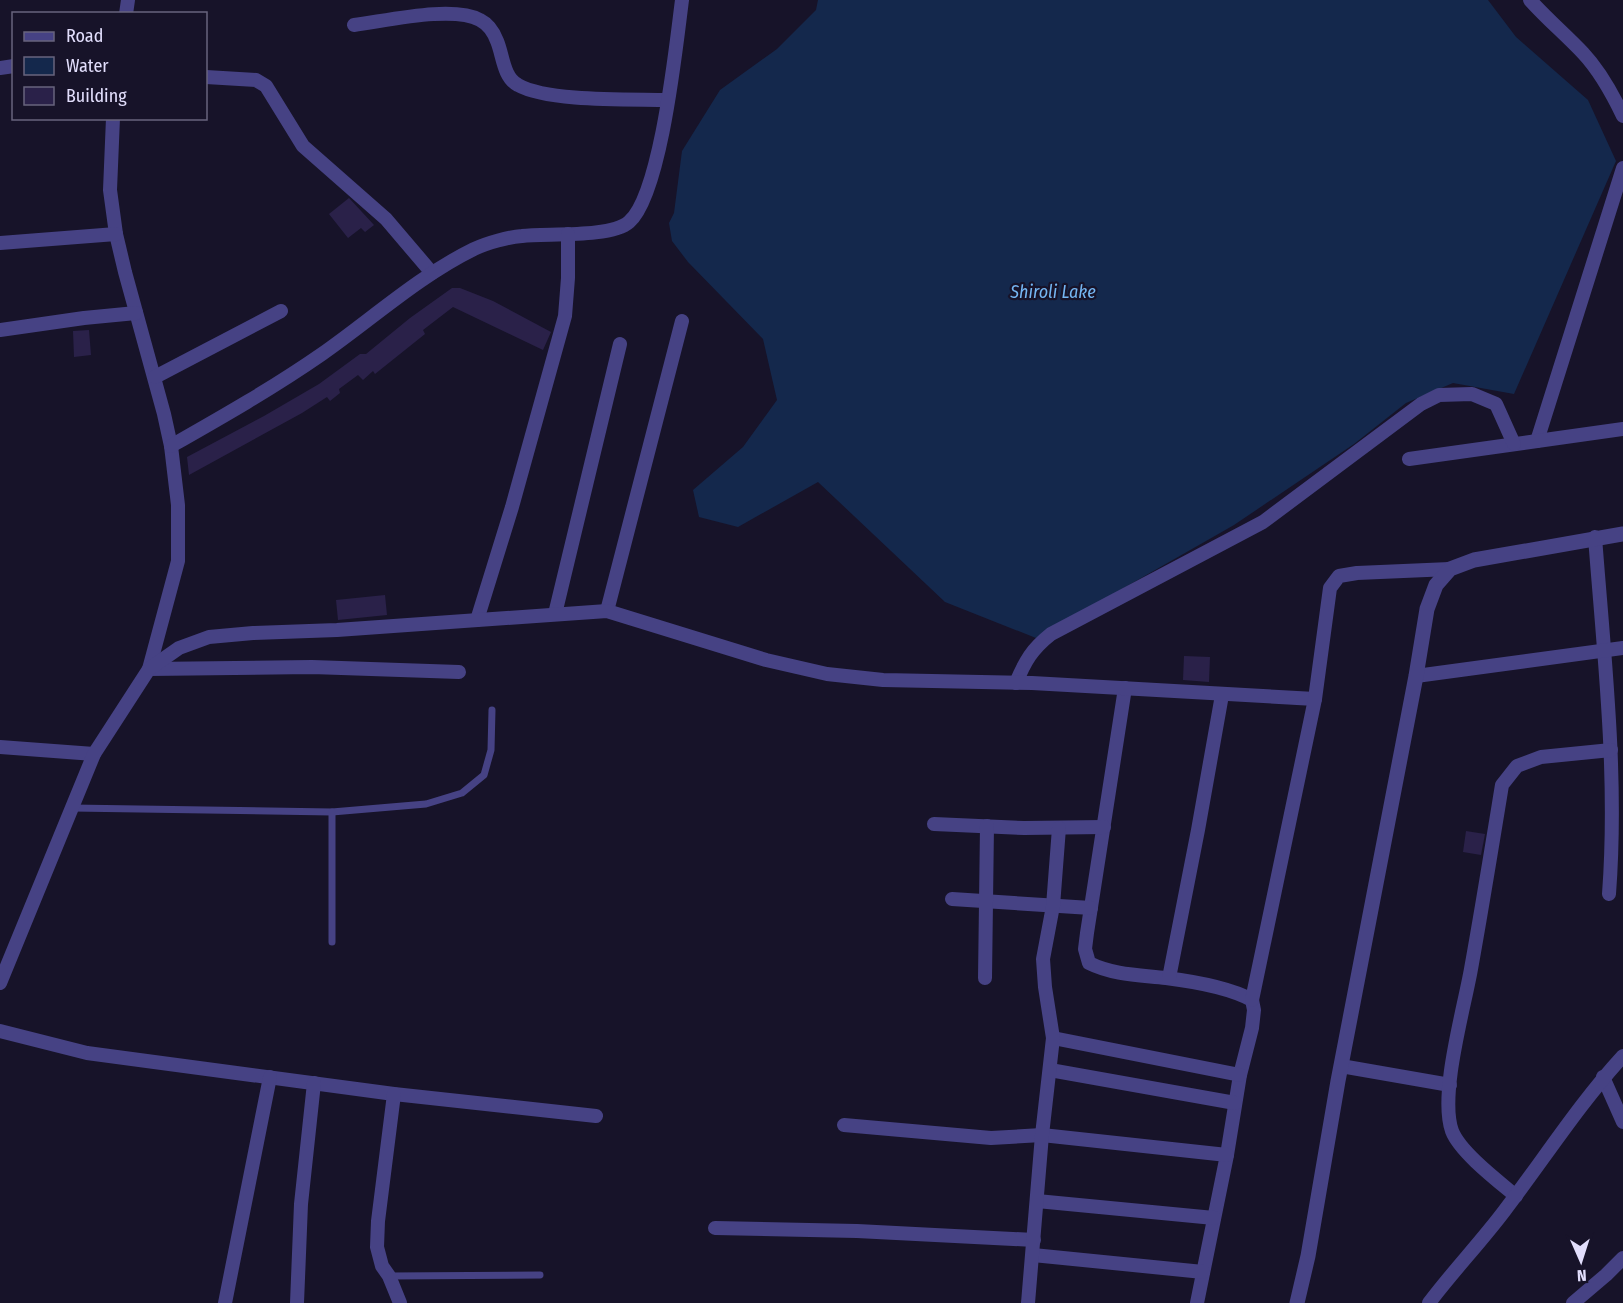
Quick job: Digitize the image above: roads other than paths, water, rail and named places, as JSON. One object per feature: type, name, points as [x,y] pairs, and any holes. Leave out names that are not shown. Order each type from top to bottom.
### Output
[{"type":"street","points":[[171,446],[250,400],[321,354],[432,273],[476,248],[521,236],[608,230],[627,224],[638,212],[648,191],[659,145],[682,0]]},
{"type":"street","points":[[1530,0],[1584,54],[1609,87],[1623,116]]},
{"type":"street","points":[[354,25],[434,14],[463,14],[482,20],[494,33],[506,71],[515,83],[529,91],[562,96],[667,100]]},
{"type":"street","points":[[207,77],[256,80],[266,86],[303,146],[386,219],[432,273]]},
{"type":"street","points":[[0,983],[94,754],[149,669],[178,561],[178,505],[171,446],[155,377],[116,234],[110,190],[113,120]]},
{"type":"street","points":[[1537,441],[1623,168]]},
{"type":"street","points":[[0,243],[116,234]]},
{"type":"street","points":[[477,620],[522,474],[565,316],[568,234]]},
{"type":"street","points":[[155,377],[281,311]]},
{"type":"street","points":[[0,330],[136,313]]},
{"type":"street","points":[[607,611],[682,321]]},
{"type":"street","points":[[555,614],[620,344]]},
{"type":"street","points":[[1016,683],[1024,663],[1035,647],[1051,634],[1263,522],[1421,404],[1439,395],[1472,394],[1496,404],[1514,444]]},
{"type":"street","points":[[1409,459],[1623,429]]},
{"type":"street","points":[[1197,1303],[1227,1155],[1240,1075],[1252,1028],[1254,1010],[1251,1000],[1315,699],[1330,588],[1339,576],[1357,573],[1450,569],[1474,560],[1595,537],[1623,534]]},
{"type":"street","points":[[1595,537],[1611,750],[1613,829],[1609,894]]},
{"type":"street","points":[[1297,1303],[1308,1256],[1341,1066],[1416,676],[1426,609],[1436,585],[1450,569]]},
{"type":"street","points":[[149,669],[179,648],[209,637],[607,611],[766,660],[827,675],[883,680],[1016,683],[1125,688],[1222,696],[1315,699]]},
{"type":"street","points":[[1416,676],[1623,648]]},
{"type":"street","points":[[149,669],[312,667],[459,672]]},
{"type":"street","points":[[1125,688],[1085,949],[1089,963],[1118,973],[1169,978],[1240,994],[1251,1000]]},
{"type":"street","points":[[1169,978],[1222,696]]},
{"type":"street","points":[[0,747],[94,754]]},
{"type":"street","points":[[1516,1196],[1475,1162],[1453,1133],[1448,1113],[1450,1085],[1502,784],[1517,766],[1541,757],[1611,750]]},
{"type":"street","points":[[934,824],[1104,827]]},
{"type":"street","points":[[985,978],[987,826]]},
{"type":"street","points":[[1028,1303],[1042,1135],[1053,1038],[1043,959],[1053,906],[1059,828]]},
{"type":"street","points":[[952,899],[1091,908]]},
{"type":"street","points":[[0,1031],[87,1053],[394,1094],[596,1116]]},
{"type":"street","points":[[1053,1038],[1240,1075]]},
{"type":"street","points":[[1429,1303],[1516,1196],[1603,1077],[1623,1056]]},
{"type":"street","points":[[1341,1066],[1450,1085]]},
{"type":"street","points":[[1050,1070],[1235,1103]]},
{"type":"street","points":[[225,1303],[270,1077]]},
{"type":"street","points":[[1603,1077],[1623,1122]]},
{"type":"street","points":[[297,1303],[302,1204],[314,1083]]},
{"type":"street","points":[[394,1094],[378,1221],[377,1247],[382,1266],[389,1276],[400,1303]]},
{"type":"street","points":[[844,1125],[982,1137],[1042,1135],[1227,1155]]},
{"type":"street","points":[[1037,1201],[1214,1218]]},
{"type":"street","points":[[715,1228],[856,1231],[1034,1239]]},
{"type":"street","points":[[1033,1255],[1203,1272]]},
{"type":"street","points":[[1573,1303],[1623,1258]]},
{"type":"lane","points":[[72,808],[332,812],[426,804],[462,793],[484,775],[491,750],[492,710]]},
{"type":"lane","points":[[332,812],[332,942]]},
{"type":"lane","points":[[389,1276],[540,1275]]},
{"type":"water","name":"Shiroli Lake","points":[[818,0],[1488,0],[1516,37],[1588,100],[1616,161],[1514,394],[1453,383],[1406,403],[1354,444],[1234,525],[1036,638],[945,602],[818,482],[738,527],[699,517],[693,490],[743,447],[777,400],[763,339],[688,262],[672,241],[669,223],[674,213],[682,151],[720,90],[777,49],[816,10]]}]
